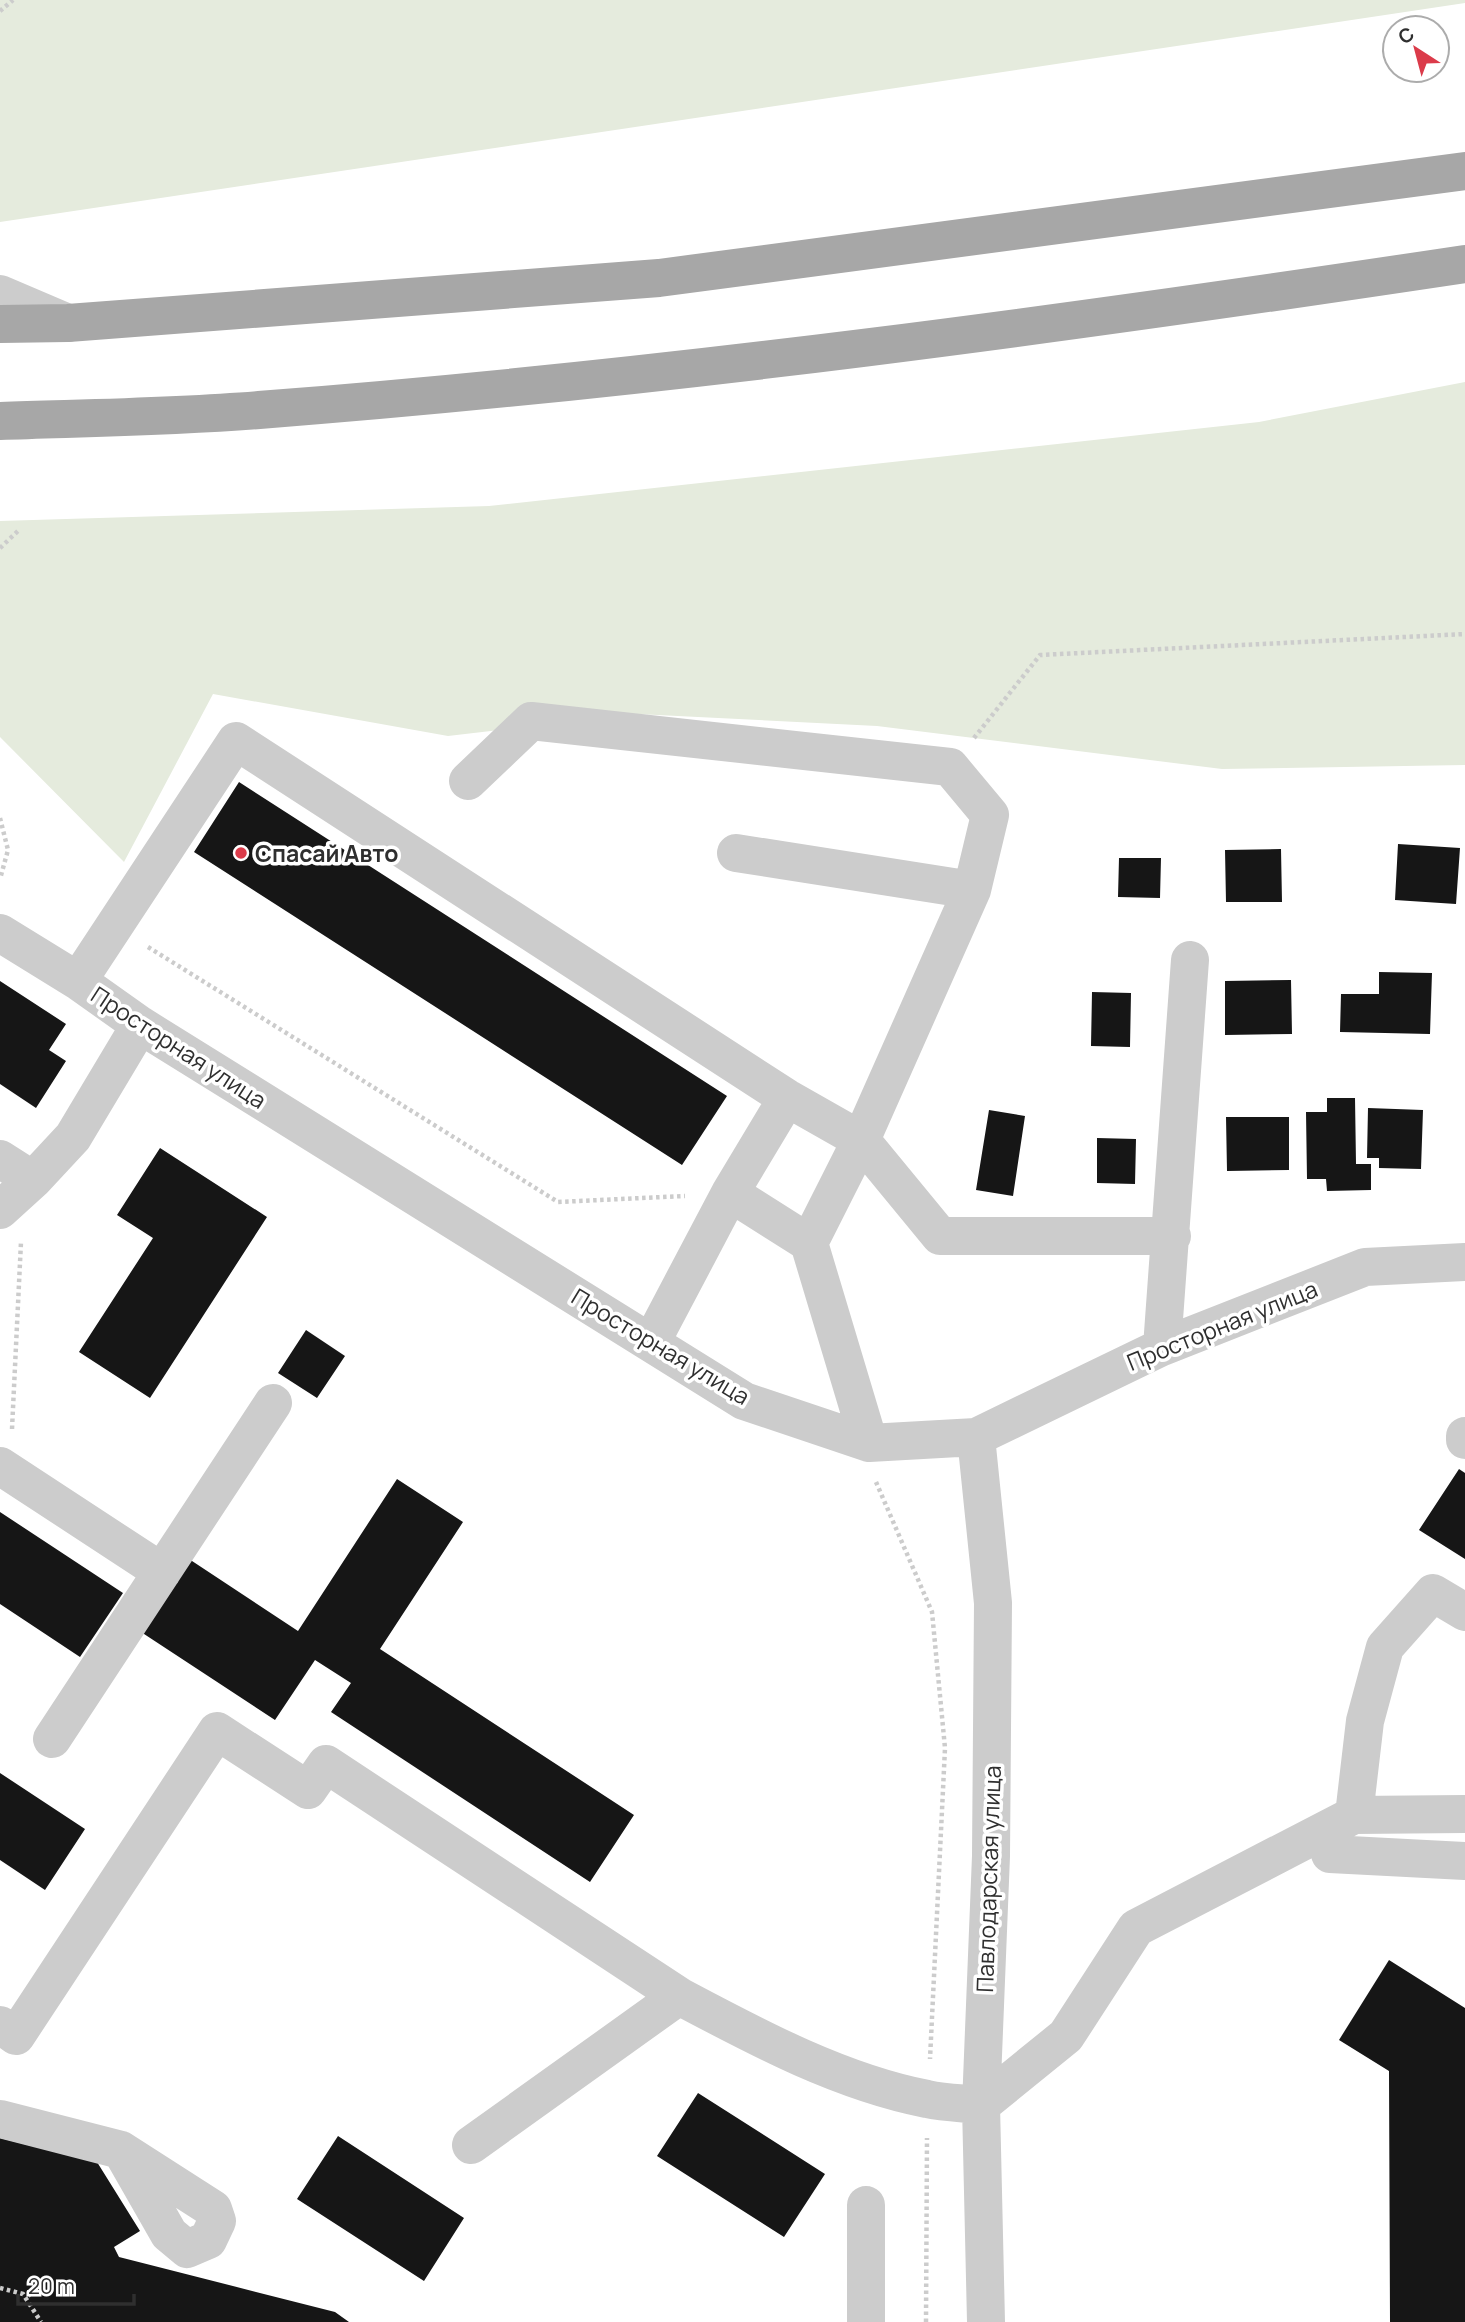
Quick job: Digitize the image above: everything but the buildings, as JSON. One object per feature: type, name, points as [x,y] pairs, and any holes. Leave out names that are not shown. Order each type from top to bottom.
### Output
[{"type":"main road","points":[[0,324],[68,323],[659,278],[1465,171]]},
{"type":"main road","points":[[0,421],[257,411],[672,369],[1077,322],[1465,264]]},
{"type":"street","points":[[0,294],[68,323]]},
{"type":"street","points":[[468,781],[531,721],[950,767],[990,815],[972,890],[861,1140],[809,1243],[863,1441]]},
{"type":"street","points":[[78,981],[236,741],[787,1098],[861,1140],[940,1236],[1172,1236]]},
{"type":"street","points":[[736,853],[972,890]]},
{"type":"street","name":"Просторная улица","points":[[0,933],[78,981],[139,1025],[652,1341],[744,1401],[863,1441],[976,1437],[1161,1347],[1365,1267],[1465,1262]]},
{"type":"street","points":[[1161,1347],[1172,1236],[1190,960]]},
{"type":"street","points":[[0,1159],[19,1193],[73,1137],[139,1025]]},
{"type":"street","points":[[652,1341],[730,1193],[787,1098]]},
{"type":"street","points":[[730,1193],[809,1243]]},
{"type":"street","points":[[52,1739],[273,1403]]},
{"type":"street","name":"Павлодарская улица","points":[[976,1437],[993,1603],[991,1856],[981,2105],[986,2322]]},
{"type":"street","points":[[5,1469],[162,1572]]},
{"type":"street","points":[[1354,1815],[1365,1721],[1385,1647],[1433,1593],[1465,1612]]},
{"type":"street","points":[[0,2025],[16,2036],[217,1731],[308,1790],[326,1764],[680,1996],[765,2042],[851,2077],[928,2099],[981,2105],[1066,2036],[1136,1928],[1354,1815],[1465,1814]]},
{"type":"street","points":[[1330,1854],[1465,1861]]},
{"type":"street","points":[[471,2145],[680,1996]]},
{"type":"street","points":[[0,2119],[121,2150]]},
{"type":"street","points":[[866,2205],[866,2322]]},
{"type":"path","points":[[0,11],[12,0]]},
{"type":"path","points":[[0,548],[20,529]]},
{"type":"path","points":[[950,767],[1040,655],[1465,634]]},
{"type":"path","points":[[0,818],[8,850],[0,879]]},
{"type":"path","points":[[114,926],[558,1202],[730,1193]]},
{"type":"path","points":[[5,1469],[19,1193]]},
{"type":"path","points":[[863,1441],[932,1612],[945,1748],[928,2099],[926,2322]]},
{"type":"path","points":[[0,2288],[23,2294],[41,2322]]},
{"type":"shaded area","points":[[0,0],[1465,0],[1465,3],[0,222]]},
{"type":"shaded area","points":[[1465,382],[1465,765],[1222,769],[877,726],[637,714],[448,736],[213,694],[124,862],[0,737],[0,521],[489,506],[1259,422]]},
{"type":"place","name":"Спасай Авто","points":[[241,853]]}]
